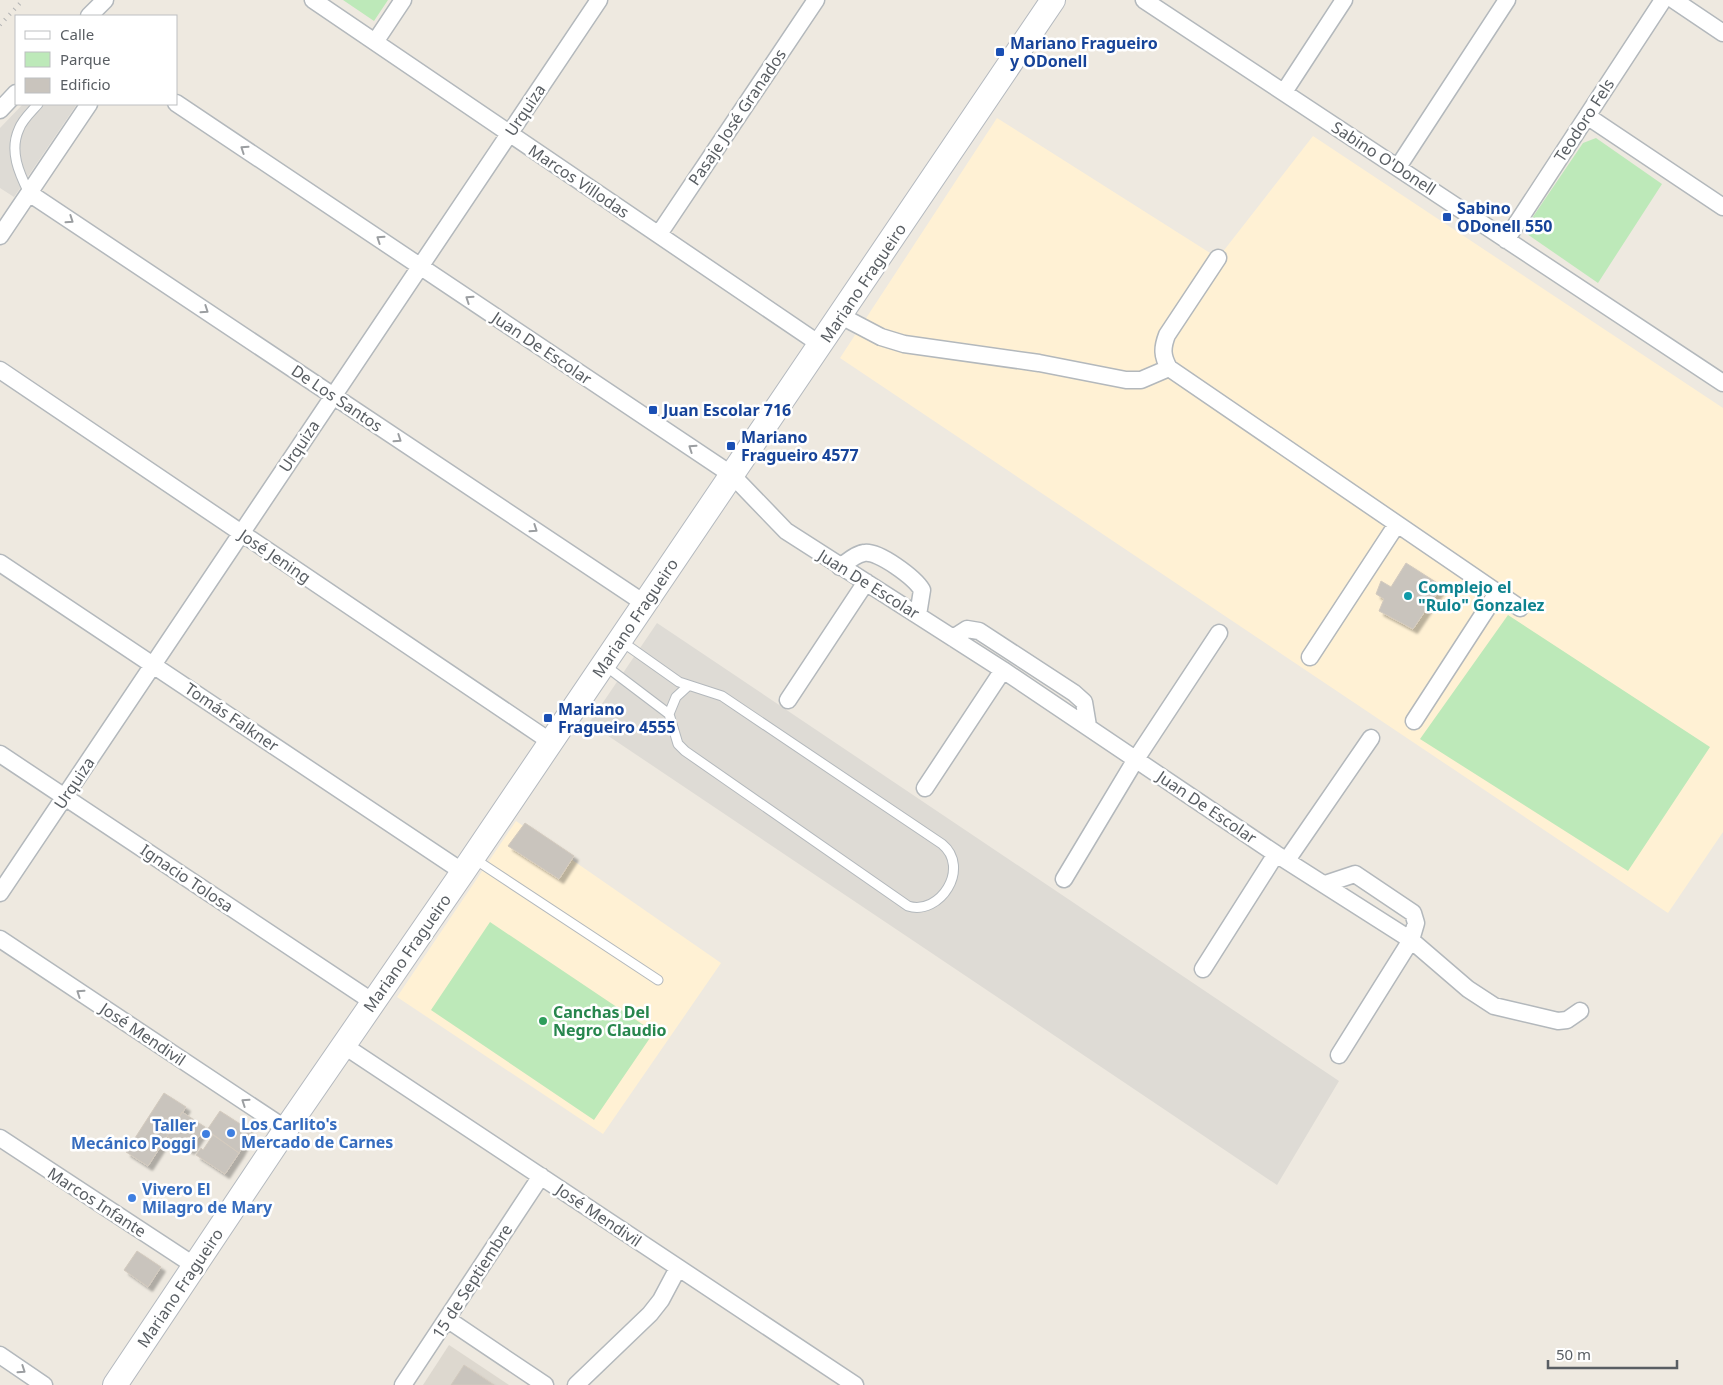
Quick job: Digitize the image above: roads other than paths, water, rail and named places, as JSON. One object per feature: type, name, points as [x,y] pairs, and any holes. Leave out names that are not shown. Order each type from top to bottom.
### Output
[{"type":"main road","name":"Mariano Fragueiro","points":[[115,1385],[343,1045],[468,865],[644,603],[841,316],[1046,2]]},
{"type":"street","points":[[90,15],[105,0]]},
{"type":"street","name":"Marcos Villodas","points":[[313,0],[821,345]]},
{"type":"street","points":[[375,42],[403,0]]},
{"type":"street","name":"Urquiza","points":[[0,893],[599,0]]},
{"type":"street","name":"Pasaje José Granados","points":[[659,234],[816,0]]},
{"type":"street","name":"Sabino O'Donell","points":[[1144,0],[1164,5],[1284,92],[1723,383]]},
{"type":"street","points":[[1284,92],[1344,0]]},
{"type":"street","points":[[1398,167],[1508,0]]},
{"type":"street","name":"Teodoro Fels","points":[[1506,240],[1663,0]]},
{"type":"street","points":[[1674,0],[1723,33]]},
{"type":"street","points":[[0,110],[15,94]]},
{"type":"street","name":"Juan De Escolar","points":[[178,104],[732,475],[786,531],[1003,670],[1282,857],[1411,940],[1468,988],[1494,1006],[1558,1021],[1567,1020],[1580,1011]]},
{"type":"street","points":[[0,236],[88,105]]},
{"type":"street","points":[[1587,116],[1723,207]]},
{"type":"street","name":"De Los Santos","points":[[29,193],[644,603]]},
{"type":"street","points":[[1218,258],[1167,335],[1162,347],[1164,359],[1169,368],[1520,608]]},
{"type":"street","points":[[841,316],[880,338],[904,344],[1039,363],[1126,380],[1141,380],[1169,368]]},
{"type":"street","name":"José Jening","points":[[0,370],[551,742]]},
{"type":"street","points":[[1310,657],[1397,524]]},
{"type":"street","points":[[840,567],[862,553],[872,552],[881,557],[917,581],[922,590],[918,615]]},
{"type":"street","name":"Tomás Falkner","points":[[0,563],[153,664],[468,865]]},
{"type":"street","points":[[788,700],[866,582]]},
{"type":"street","points":[[1414,721],[1497,593]]},
{"type":"street","points":[[953,638],[967,629],[979,631],[1074,693],[1084,702],[1088,726]]},
{"type":"street","points":[[1064,879],[1136,759],[1219,633]]},
{"type":"street","points":[[925,788],[1003,670]]},
{"type":"street","points":[[1204,969],[1282,857],[1371,738]]},
{"type":"street","name":"Ignacio Tolosa","points":[[0,754],[373,1002]]},
{"type":"street","points":[[1325,884],[1355,874],[1413,913],[1416,923],[1411,940],[1339,1055]]},
{"type":"street","name":"José Mendivil","points":[[0,939],[286,1129]]},
{"type":"street","name":"José Mendivil","points":[[343,1045],[855,1385]]},
{"type":"street","name":"Marcos Infante","points":[[0,1138],[195,1266]]},
{"type":"street","name":"15 de Septiembre","points":[[403,1385],[541,1176]]},
{"type":"street","points":[[576,1385],[650,1314],[661,1300],[678,1268]]},
{"type":"street","points":[[447,1319],[545,1385]]},
{"type":"street","points":[[0,1355],[44,1385]]},
{"type":"lane","points":[[29,193],[20,174],[14,148],[19,128],[37,105]]},
{"type":"lane","points":[[603,664],[669,714],[678,744],[685,751],[908,906],[917,908],[926,906],[939,898],[949,886],[954,871],[954,860],[950,851],[942,844],[722,696],[679,682],[619,640]]},
{"type":"lane","points":[[669,714],[676,698],[688,686]]},
{"type":"lane","points":[[468,865],[658,980]]},
{"type":"railway","points":[[0,25],[23,0]]},
{"type":"place","name":"Mariano Fragueiro y ODonell","points":[[1000,52]]},
{"type":"place","name":"Sabino ODonell 550","points":[[1447,217]]},
{"type":"place","name":"Juan Escolar 716","points":[[653,410]]},
{"type":"place","name":"Mariano Fragueiro 4577","points":[[731,446]]},
{"type":"place","name":"Complejo el \"Rulo\" Gonzalez","points":[[1408,596]]},
{"type":"place","name":"Mariano Fragueiro 4555","points":[[548,718]]},
{"type":"place","name":"Canchas Del Negro Claudio","points":[[543,1021]]},
{"type":"place","name":"Los Carlito's Mercado de Carnes","points":[[231,1133]]},
{"type":"place","name":"Taller Mecánico Poggi","points":[[206,1134]]},
{"type":"place","name":"Vivero El Milagro de Mary","points":[[132,1198]]}]
